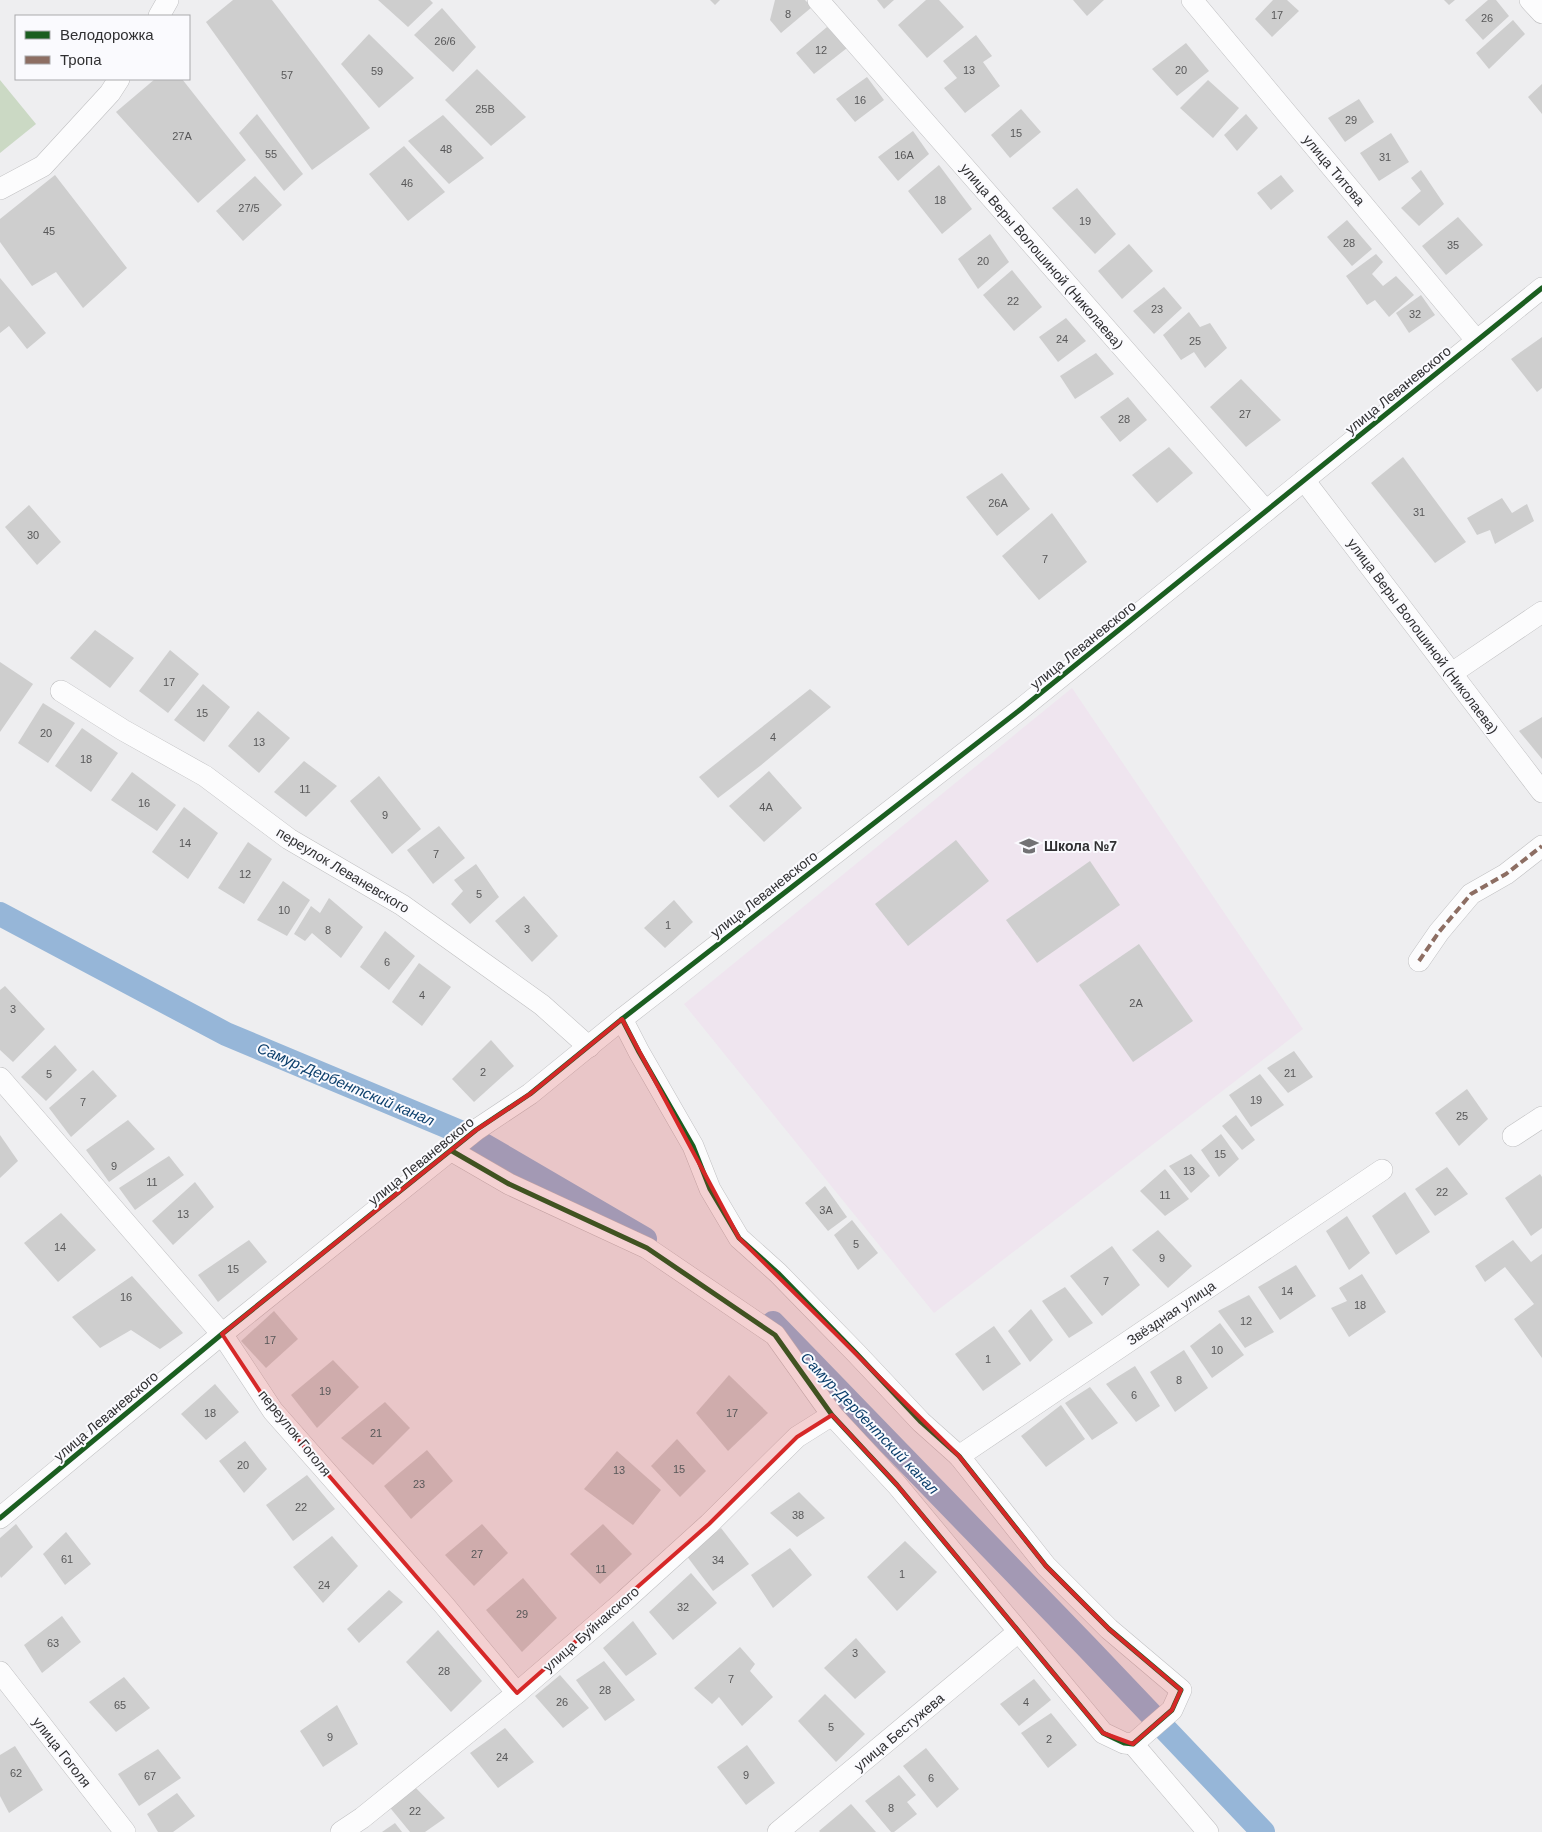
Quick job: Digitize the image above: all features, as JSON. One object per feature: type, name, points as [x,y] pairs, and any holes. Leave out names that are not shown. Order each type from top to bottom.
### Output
[{"type":"street","points":[[160,15],[168,0]]},
{"type":"street","name":"улица Веры Волошиной (Николаева)","points":[[818,0],[1266,511]]},
{"type":"street","name":"улица Титова","points":[[1192,0],[1477,341]]},
{"type":"street","points":[[1530,0],[1542,13]]},
{"type":"street","points":[[0,189],[43,166],[110,93],[118,80]]},
{"type":"street","name":"улица Леваневского","points":[[0,1518],[222,1334],[463,1141],[530,1094],[622,1019],[1021,709],[1542,288]]},
{"type":"street","name":"улица Веры Волошиной (Николаева)","points":[[1304,480],[1542,792]]},
{"type":"street","points":[[1452,673],[1542,612]]},
{"type":"street","name":"переулок Леваневского","points":[[61,691],[123,730],[205,776],[289,839],[402,905],[542,1006],[589,1047]]},
{"type":"street","points":[[1419,961],[1439,932],[1471,894],[1506,874],[1542,846]]},
{"type":"street","points":[[463,1141],[509,1184],[647,1248],[775,1335],[832,1414],[897,1485],[1103,1733],[1124,1742],[1138,1739],[1172,1710],[1181,1690],[1109,1629],[1046,1566],[960,1456],[921,1422],[811,1306],[740,1238],[710,1189],[694,1146],[622,1019]]},
{"type":"street","name":"переулок Гоголя","points":[[0,1078],[222,1334],[273,1411],[437,1598],[517,1693]]},
{"type":"street","points":[[1513,1136],[1542,1117]]},
{"type":"street","name":"Звёздная улица","points":[[960,1456],[1382,1170]]},
{"type":"street","name":"улица Буйнакского","points":[[341,1832],[362,1818],[517,1693],[624,1601],[709,1524],[797,1437],[832,1414]]},
{"type":"street","name":"улица Бестужева","points":[[778,1832],[1018,1632]]},
{"type":"street","name":"улица Гоголя","points":[[0,1672],[125,1832]]},
{"type":"street","points":[[1138,1739],[1208,1832]]},
{"type":"highlighted area","points":[[622,1019],[739,1238],[959,1456],[1046,1566],[1109,1629],[1181,1690],[1172,1710],[1133,1744],[1103,1733],[897,1485],[832,1415],[797,1437],[709,1524],[517,1693],[273,1411],[222,1334],[476,1130],[530,1094]]},
{"type":"shaded area","name":"Школа №7","points":[[1072,688],[1303,1029],[934,1313],[684,1004]]},
{"type":"green space","points":[[0,80],[36,124],[0,153]]},
{"type":"building","points":[[233,0],[272,0],[370,128],[312,170],[206,22]]},
{"type":"building","points":[[378,0],[430,0],[433,3],[408,27]]},
{"type":"building","points":[[710,0],[720,0],[715,5]]},
{"type":"building","points":[[775,0],[805,0],[812,7],[781,33],[770,20]]},
{"type":"building","points":[[877,0],[894,0],[884,9]]},
{"type":"building","points":[[926,0],[939,0],[964,27],[927,58],[898,25]]},
{"type":"building","points":[[1073,0],[1104,0],[1087,16]]},
{"type":"building","points":[[1273,0],[1287,0],[1299,11],[1272,37],[1255,19]]},
{"type":"building","points":[[1444,0],[1455,0],[1449,5]]},
{"type":"building","points":[[1488,0],[1496,0],[1509,16],[1483,40],[1465,20]]},
{"type":"building","points":[[442,8],[476,47],[453,72],[414,35]]},
{"type":"building","points":[[1513,20],[1525,34],[1489,69],[1476,53]]},
{"type":"building","points":[[827,27],[847,48],[814,74],[796,53]]},
{"type":"building","points":[[369,34],[414,78],[379,108],[341,64]]},
{"type":"building","points":[[976,35],[992,56],[983,62],[1000,86],[965,113],[944,88],[957,78],[943,61]]},
{"type":"building","points":[[1186,43],[1209,71],[1177,96],[1152,69]]},
{"type":"building","points":[[477,69],[526,117],[491,146],[445,100]]},
{"type":"building","points":[[867,77],[884,100],[855,122],[836,99]]},
{"type":"building","points":[[154,80],[183,80],[246,160],[198,203],[116,112]]},
{"type":"building","points":[[1208,80],[1239,108],[1213,138],[1180,108]]},
{"type":"building","points":[[1542,84],[1542,114],[1528,97]]},
{"type":"building","points":[[1359,99],[1374,122],[1345,142],[1328,118]]},
{"type":"building","points":[[1021,109],[1041,132],[1010,158],[991,135]]},
{"type":"building","points":[[257,114],[303,174],[284,191],[239,133]]},
{"type":"building","points":[[1246,114],[1258,128],[1237,151],[1224,135]]},
{"type":"building","points":[[443,115],[484,158],[449,184],[408,141]]},
{"type":"building","points":[[913,131],[929,154],[898,181],[878,157]]},
{"type":"building","points":[[1391,133],[1409,162],[1379,181],[1360,153]]},
{"type":"building","points":[[404,146],[445,192],[408,221],[369,174]]},
{"type":"building","points":[[939,165],[972,209],[942,234],[908,191]]},
{"type":"building","points":[[1421,170],[1444,204],[1419,226],[1401,208],[1421,191],[1411,178]]},
{"type":"building","points":[[55,175],[127,268],[83,308],[56,272],[32,286],[0,242],[0,219]]},
{"type":"building","points":[[1281,175],[1294,191],[1271,210],[1257,193]]},
{"type":"building","points":[[255,176],[282,205],[243,241],[216,211]]},
{"type":"building","points":[[1077,188],[1116,234],[1095,254],[1052,208]]},
{"type":"building","points":[[1458,217],[1483,245],[1446,275],[1422,246]]},
{"type":"building","points":[[1347,220],[1372,249],[1352,266],[1327,237]]},
{"type":"building","points":[[990,234],[1009,262],[978,289],[958,259]]},
{"type":"building","points":[[1129,244],[1153,271],[1122,299],[1098,271]]},
{"type":"building","points":[[1376,254],[1383,262],[1372,274],[1383,286],[1396,276],[1414,295],[1389,317],[1375,300],[1367,305],[1346,276]]},
{"type":"building","points":[[1012,270],[1042,307],[1014,331],[983,295]]},
{"type":"building","points":[[0,278],[46,333],[27,349],[9,326],[0,333]]},
{"type":"building","points":[[1164,287],[1182,308],[1154,334],[1133,311]]},
{"type":"building","points":[[1421,295],[1435,315],[1409,333],[1396,313]]},
{"type":"building","points":[[1189,312],[1200,327],[1210,323],[1227,348],[1205,368],[1194,352],[1181,360],[1163,335]]},
{"type":"building","points":[[1066,318],[1086,341],[1058,362],[1039,337]]},
{"type":"building","points":[[1542,337],[1542,388],[1537,392],[1511,359]]},
{"type":"building","points":[[1096,353],[1114,374],[1075,399],[1060,376]]},
{"type":"building","points":[[1241,379],[1281,420],[1246,447],[1210,407]]},
{"type":"building","points":[[1128,397],[1147,420],[1120,442],[1100,417]]},
{"type":"building","points":[[1169,447],[1193,473],[1157,503],[1132,475]]},
{"type":"building","points":[[1403,457],[1466,542],[1435,563],[1371,483]]},
{"type":"building","points":[[1002,473],[1030,509],[997,536],[966,497]]},
{"type":"building","points":[[1502,498],[1512,513],[1527,504],[1534,521],[1495,544],[1490,530],[1477,535],[1467,518]]},
{"type":"building","points":[[29,505],[61,542],[37,565],[5,527]]},
{"type":"building","points":[[1052,513],[1087,562],[1039,600],[1002,556]]},
{"type":"building","points":[[95,630],[134,658],[110,688],[70,658]]},
{"type":"building","points":[[170,650],[199,674],[168,713],[139,691]]},
{"type":"building","points":[[0,662],[33,684],[0,732]]},
{"type":"building","points":[[203,684],[230,707],[204,742],[174,720]]},
{"type":"building","points":[[810,689],[831,707],[718,798],[699,777]]},
{"type":"building","points":[[43,703],[75,723],[48,763],[18,743]]},
{"type":"building","points":[[258,711],[290,738],[259,773],[228,746]]},
{"type":"building","points":[[1542,717],[1542,759],[1519,731]]},
{"type":"building","points":[[82,728],[118,753],[91,792],[55,766]]},
{"type":"building","points":[[304,761],[337,786],[306,817],[274,792]]},
{"type":"building","points":[[769,771],[802,808],[764,842],[729,806]]},
{"type":"building","points":[[132,772],[176,805],[157,831],[111,800]]},
{"type":"building","points":[[379,776],[421,829],[392,854],[350,801]]},
{"type":"building","points":[[184,807],[218,833],[188,879],[152,852]]},
{"type":"building","points":[[439,826],[465,858],[433,884],[407,850]]},
{"type":"building","points":[[956,840],[989,881],[908,946],[875,904]]},
{"type":"building","points":[[248,842],[272,859],[244,904],[218,888]]},
{"type":"building","points":[[1090,861],[1120,905],[1037,963],[1006,920]]},
{"type":"building","points":[[476,864],[499,897],[470,924],[451,904],[463,891],[454,880]]},
{"type":"building","points":[[283,881],[310,900],[287,936],[257,920]]},
{"type":"building","points":[[524,896],[558,936],[532,962],[495,921]]},
{"type":"building","points":[[329,898],[363,927],[341,958],[312,933],[305,941],[294,934],[311,906],[320,913]]},
{"type":"building","points":[[674,900],[693,922],[665,948],[644,928]]},
{"type":"building","points":[[385,931],[415,956],[389,990],[360,967]]},
{"type":"building","points":[[1139,944],[1193,1021],[1133,1062],[1079,985]]},
{"type":"building","points":[[419,963],[451,987],[422,1026],[392,1002]]},
{"type":"building","points":[[5,986],[45,1029],[13,1062],[0,1050],[0,990]]},
{"type":"building","points":[[491,1040],[514,1066],[474,1102],[452,1079]]},
{"type":"building","points":[[55,1045],[77,1070],[46,1101],[21,1077]]},
{"type":"building","points":[[1294,1051],[1313,1077],[1288,1093],[1267,1068]]},
{"type":"building","points":[[93,1070],[117,1096],[71,1137],[49,1108]]},
{"type":"building","points":[[1260,1074],[1284,1105],[1251,1127],[1229,1095]]},
{"type":"building","points":[[1467,1089],[1488,1119],[1459,1146],[1435,1113]]},
{"type":"building","points":[[1236,1115],[1255,1140],[1242,1150],[1222,1126]]},
{"type":"building","points":[[128,1120],[155,1149],[109,1182],[86,1150]]},
{"type":"building","points":[[1221,1134],[1239,1159],[1219,1177],[1201,1150]]},
{"type":"building","points":[[0,1135],[18,1161],[0,1178]]},
{"type":"building","points":[[1191,1154],[1210,1176],[1191,1193],[1169,1166]]},
{"type":"building","points":[[169,1156],[184,1175],[135,1210],[119,1188]]},
{"type":"building","points":[[1447,1167],[1468,1194],[1435,1216],[1415,1189]]},
{"type":"building","points":[[1165,1169],[1189,1199],[1165,1216],[1140,1191]]},
{"type":"building","points":[[1540,1174],[1542,1177],[1542,1228],[1531,1236],[1505,1198]]},
{"type":"building","points":[[195,1182],[214,1207],[173,1245],[152,1221]]},
{"type":"building","points":[[825,1186],[847,1217],[828,1231],[805,1203]]},
{"type":"building","points":[[1405,1192],[1430,1232],[1396,1255],[1372,1216]]},
{"type":"building","points":[[61,1213],[96,1250],[58,1282],[24,1243]]},
{"type":"building","points":[[1347,1216],[1370,1253],[1349,1270],[1326,1231]]},
{"type":"building","points":[[852,1220],[878,1253],[858,1270],[834,1235]]},
{"type":"building","points":[[1158,1230],[1192,1266],[1168,1288],[1132,1250]]},
{"type":"building","points":[[249,1240],[267,1262],[218,1302],[198,1275]]},
{"type":"building","points":[[1513,1240],[1531,1262],[1542,1254],[1542,1358],[1514,1319],[1534,1304],[1505,1267],[1485,1282],[1475,1266]]},
{"type":"building","points":[[1112,1246],[1140,1285],[1102,1316],[1070,1276]]},
{"type":"building","points":[[1296,1265],[1316,1296],[1280,1320],[1258,1287]]},
{"type":"building","points":[[1362,1274],[1386,1312],[1349,1337],[1331,1308],[1347,1301],[1339,1288]]},
{"type":"building","points":[[132,1276],[183,1333],[160,1349],[131,1330],[100,1348],[72,1317]]},
{"type":"building","points":[[1065,1287],[1093,1323],[1069,1338],[1042,1301]]},
{"type":"building","points":[[1249,1295],[1274,1332],[1245,1348],[1218,1311]]},
{"type":"building","points":[[1031,1309],[1053,1340],[1030,1362],[1008,1331]]},
{"type":"building","points":[[274,1311],[298,1339],[266,1368],[241,1341]]},
{"type":"building","points":[[1220,1323],[1244,1355],[1212,1378],[1190,1346]]},
{"type":"building","points":[[994,1326],[1021,1364],[983,1391],[955,1354]]},
{"type":"building","points":[[1184,1350],[1208,1388],[1175,1412],[1150,1372]]},
{"type":"building","points":[[333,1360],[359,1387],[317,1428],[291,1395]]},
{"type":"building","points":[[1135,1366],[1160,1406],[1136,1422],[1106,1384]]},
{"type":"building","points":[[729,1375],[768,1413],[728,1451],[696,1413]]},
{"type":"building","points":[[215,1384],[239,1412],[206,1440],[181,1414]]},
{"type":"building","points":[[1090,1387],[1118,1423],[1092,1440],[1065,1403]]},
{"type":"building","points":[[385,1402],[410,1428],[373,1465],[341,1438]]},
{"type":"building","points":[[1061,1405],[1085,1439],[1046,1467],[1021,1436]]},
{"type":"building","points":[[677,1439],[706,1471],[680,1497],[651,1466]]},
{"type":"building","points":[[245,1441],[267,1469],[244,1493],[219,1461]]},
{"type":"building","points":[[427,1450],[453,1481],[411,1519],[384,1486]]},
{"type":"building","points":[[617,1451],[661,1490],[633,1525],[584,1489]]},
{"type":"building","points":[[307,1475],[335,1509],[293,1541],[266,1505]]},
{"type":"building","points":[[799,1492],[825,1518],[797,1537],[770,1513]]},
{"type":"building","points":[[16,1524],[33,1547],[1,1578],[0,1538]]},
{"type":"building","points":[[482,1524],[508,1553],[474,1586],[445,1555]]},
{"type":"building","points":[[603,1524],[632,1554],[600,1584],[570,1554]]},
{"type":"building","points":[[721,1528],[749,1564],[713,1591],[686,1555]]},
{"type":"building","points":[[66,1532],[91,1564],[65,1585],[43,1554]]},
{"type":"building","points":[[332,1536],[358,1566],[323,1603],[293,1567]]},
{"type":"building","points":[[905,1541],[937,1572],[897,1611],[867,1577]]},
{"type":"building","points":[[790,1548],[812,1575],[773,1608],[751,1575]]},
{"type":"building","points":[[691,1573],[717,1603],[673,1640],[649,1612]]},
{"type":"building","points":[[523,1578],[557,1618],[522,1652],[486,1610]]},
{"type":"building","points":[[389,1590],[403,1602],[359,1643],[347,1629]]},
{"type":"building","points":[[62,1616],[81,1642],[42,1673],[24,1645]]},
{"type":"building","points":[[633,1621],[657,1654],[626,1676],[603,1648]]},
{"type":"building","points":[[438,1630],[482,1681],[451,1712],[406,1662]]},
{"type":"building","points":[[856,1638],[886,1672],[855,1699],[824,1668]]},
{"type":"building","points":[[740,1647],[755,1664],[750,1671],[773,1697],[742,1726],[719,1697],[712,1704],[694,1688]]},
{"type":"building","points":[[604,1661],[635,1700],[605,1721],[576,1680]]},
{"type":"building","points":[[560,1675],[589,1708],[563,1728],[535,1696]]},
{"type":"building","points":[[124,1677],[150,1708],[116,1732],[89,1702]]},
{"type":"building","points":[[1034,1679],[1051,1700],[1019,1726],[1000,1704]]},
{"type":"building","points":[[825,1694],[865,1734],[836,1762],[798,1721]]},
{"type":"building","points":[[337,1705],[358,1744],[323,1767],[300,1731]]},
{"type":"building","points":[[1051,1713],[1077,1745],[1048,1768],[1021,1733]]},
{"type":"building","points":[[505,1728],[534,1762],[498,1788],[470,1753]]},
{"type":"building","points":[[747,1745],[775,1783],[746,1805],[717,1767]]},
{"type":"building","points":[[15,1746],[43,1790],[9,1813],[0,1796],[0,1755]]},
{"type":"building","points":[[926,1748],[959,1789],[937,1808],[903,1766]]},
{"type":"building","points":[[158,1749],[181,1778],[139,1806],[118,1774]]},
{"type":"building","points":[[899,1775],[916,1795],[907,1802],[917,1814],[894,1832],[891,1832],[865,1801]]},
{"type":"building","points":[[413,1785],[445,1818],[425,1832],[410,1832],[387,1804]]},
{"type":"building","points":[[177,1793],[195,1816],[173,1832],[158,1832],[147,1814]]},
{"type":"building","points":[[851,1804],[876,1832],[819,1831]]},
{"type":"building","points":[[395,1823],[402,1832],[382,1832]]},
{"type":"waterway","name":"Самур-Дербентский канал","points":[[0,914],[226,1034],[465,1134],[645,1239]]},
{"type":"waterway","name":"Самур-Дербентский канал","points":[[773,1323],[1087,1647],[1263,1832]]},
{"type":"marked path","points":[[1419,961],[1439,932],[1471,894],[1506,874],[1542,846]]},
{"type":"cycle path","points":[[0,1518],[222,1334],[476,1130],[530,1094],[622,1019],[1021,709],[1542,288]]},
{"type":"cycle path","points":[[452,1151],[509,1184],[647,1248],[775,1335],[832,1415],[897,1485],[1103,1733],[1124,1743],[1133,1744],[1172,1710],[1181,1690],[1109,1629],[1046,1566],[959,1456],[921,1422],[778,1273],[739,1238],[710,1189],[693,1146],[622,1019]]},
{"type":"place","name":"Школа №7","points":[[1029,846]]}]
